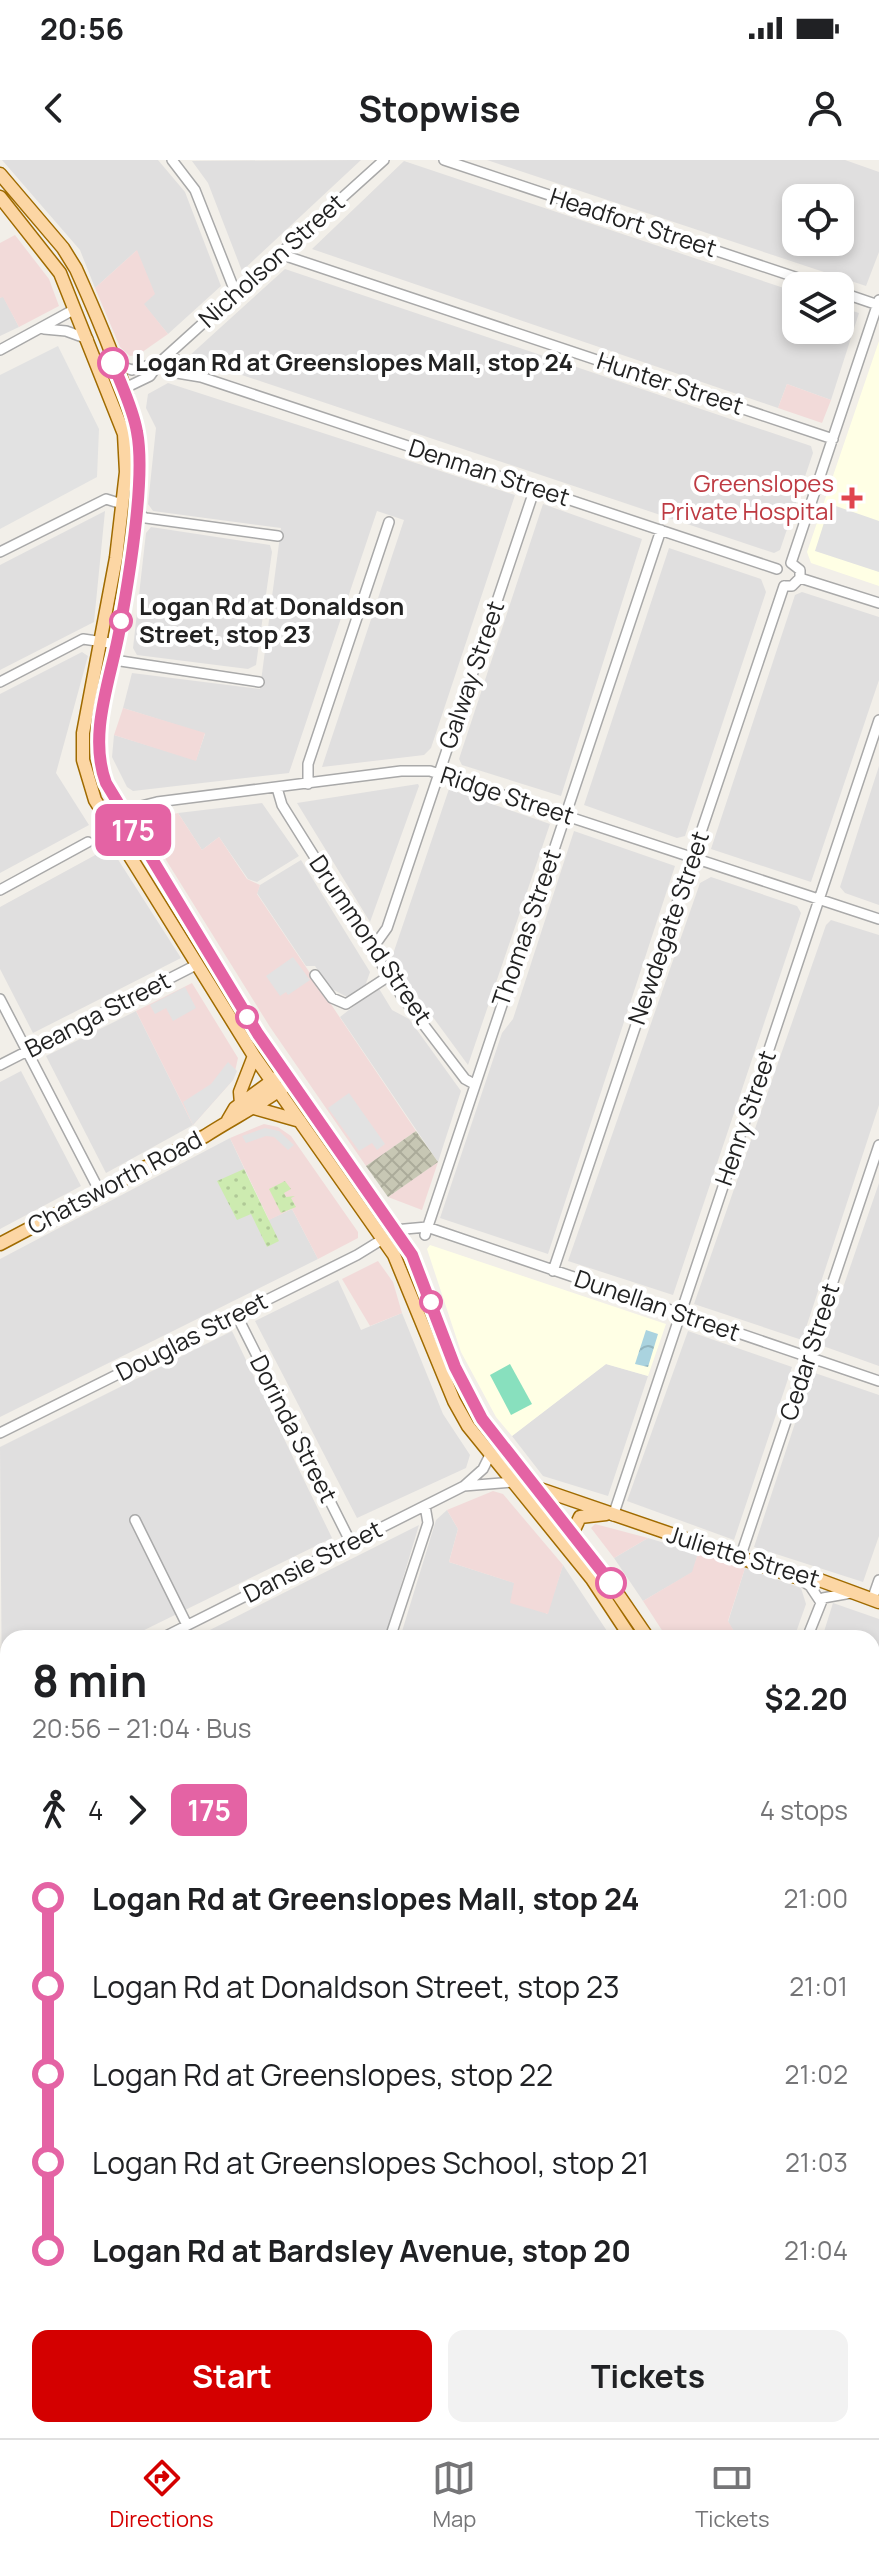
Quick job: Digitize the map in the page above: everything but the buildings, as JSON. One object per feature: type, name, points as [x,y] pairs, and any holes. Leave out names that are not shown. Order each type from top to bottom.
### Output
[{"type":"main road","points":[[0,174],[71,260],[123,389],[139,446],[135,513],[98,751],[106,783],[287,1077],[412,1255],[467,1395],[572,1534],[636,1630]]},
{"type":"main road","points":[[0,197],[53,263],[109,392],[126,449],[122,504],[102,641],[83,733],[83,760],[95,800],[254,1056],[401,1267],[454,1401],[490,1455],[635,1630]]},
{"type":"main road","points":[[71,260],[79,298],[75,309]]},
{"type":"main road","name":"Nicholson Street","points":[[109,392],[123,389]]},
{"type":"main road","points":[[122,504],[135,513]]},
{"type":"main road","points":[[98,658],[114,660]]},
{"type":"main road","points":[[114,833],[125,817]]},
{"type":"main road","points":[[241,1104],[240,1092],[254,1056]]},
{"type":"main road","name":"Chatsworth Road","points":[[228,1120],[241,1104],[287,1077]]},
{"type":"main road","name":"Chatsworth Road","points":[[0,1244],[254,1108],[275,1086]]},
{"type":"main road","points":[[254,1108],[300,1121]]},
{"type":"main road","name":"Juliette Street","points":[[534,1487],[609,1515],[796,1577],[814,1578],[876,1601]]},
{"type":"main road","points":[[572,1534],[580,1517],[609,1515]]},
{"type":"street","name":"Nicholson Street","points":[[123,389],[150,376],[164,359],[384,160]]},
{"type":"street","name":"Headfort Street","points":[[444,160],[782,273]]},
{"type":"street","points":[[173,161],[195,190],[236,294]]},
{"type":"street","name":"Hunter Street","points":[[280,254],[833,439]]},
{"type":"street","points":[[791,563],[800,570],[800,578],[792,586],[784,586],[776,577],[777,569],[791,563],[878,303],[854,296]]},
{"type":"street","points":[[0,350],[75,309]]},
{"type":"street","points":[[37,331],[61,330],[88,339]]},
{"type":"street","points":[[113,363],[132,370],[164,359]]},
{"type":"street","name":"Denman Street","points":[[164,359],[177,373],[201,377],[777,569]]},
{"type":"street","name":"Galway Street","points":[[372,949],[387,928],[535,488]]},
{"type":"street","points":[[0,552],[106,499],[122,504]]},
{"type":"street","points":[[135,513],[146,518],[278,536]]},
{"type":"street","points":[[308,784],[308,764],[389,522]]},
{"type":"street","name":"Thomas Street","points":[[429,1231],[474,1084],[661,530]]},
{"type":"street","points":[[800,578],[879,603]]},
{"type":"street","name":"Newdegate Street","points":[[553,1271],[784,586]]},
{"type":"street","points":[[0,682],[83,639],[117,644]]},
{"type":"street","points":[[114,660],[259,682]]},
{"type":"street","name":"Henry Street","points":[[609,1515],[680,1314],[879,720]]},
{"type":"street","name":"Ridge Street","points":[[125,817],[147,804],[401,771],[438,772],[879,919]]},
{"type":"street","name":"Drummond Street","points":[[277,788],[282,805],[389,976],[465,1079],[474,1084]]},
{"type":"street","points":[[0,890],[88,842]]},
{"type":"street","name":"Beanga Street","points":[[0,1065],[196,965]]},
{"type":"street","points":[[315,975],[332,998],[346,1004],[389,976]]},
{"type":"street","points":[[0,999],[100,1192]]},
{"type":"street","name":"Cedar Street","points":[[740,1558],[879,1145]]},
{"type":"street","name":"Dunellan Street","points":[[394,1230],[429,1231],[879,1381]]},
{"type":"street","points":[[412,1255],[415,1244],[429,1231]]},
{"type":"street","name":"Douglas Street","points":[[0,1433],[357,1255],[383,1239]]},
{"type":"street","name":"Dorinda Street","points":[[236,1314],[351,1543]]},
{"type":"street","name":"Dansie Street","points":[[177,1630],[464,1486],[483,1469],[490,1455]]},
{"type":"street","name":"Dansie Street","points":[[464,1486],[512,1482]]},
{"type":"street","points":[[393,1630],[428,1523],[425,1506]]},
{"type":"street","points":[[135,1520],[187,1625]]},
{"type":"street","points":[[796,1577],[810,1586],[820,1601]]},
{"type":"street","points":[[876,1601],[879,1580]]},
{"type":"street","points":[[810,1630],[820,1601],[832,1594],[851,1593]]},
{"type":"shaded area","points":[[2,160],[158,160],[185,192],[221,286],[168,334],[143,304],[136,251],[95,288],[80,250]]},
{"type":"shaded area","points":[[361,160],[242,271],[208,183],[192,161]]},
{"type":"shaded area","points":[[487,160],[845,160],[879,172],[879,252],[866,286],[854,282],[854,272],[824,272]]},
{"type":"shaded area","points":[[404,161],[782,287],[782,344],[849,344],[831,400],[787,384],[778,408],[312,249]]},
{"type":"shaded area","points":[[15,235],[49,279],[59,306],[19,327],[3,297],[0,298],[0,243]]},
{"type":"shaded area","points":[[137,250],[155,294],[144,304],[168,334],[138,355],[130,356],[120,347],[95,288]]},
{"type":"shaded area","points":[[285,269],[811,446],[813,453],[780,550],[774,553],[188,357]]},
{"type":"shaded area","points":[[3,296],[19,327],[0,336],[0,298]]},
{"type":"shaded area","points":[[854,311],[859,313],[854,329]]},
{"type":"shaded area","name":"Greenslopes Private Hospital","points":[[879,341],[879,586],[811,563],[807,552]]},
{"type":"shaded area","points":[[58,346],[99,429],[97,477],[0,529],[0,375]]},
{"type":"shaded area","points":[[168,383],[515,495],[431,748],[424,755],[322,767],[404,520],[377,511],[289,773],[133,791],[127,787],[112,757],[114,735],[196,760],[205,734],[123,708],[132,673],[260,689],[281,528],[153,511],[148,504],[156,428],[146,408],[148,394]]},
{"type":"shaded area","points":[[787,384],[831,400],[822,423],[778,408]]},
{"type":"shaded area","points":[[543,504],[642,539],[561,796],[462,765],[459,759]]},
{"type":"shaded area","points":[[830,504],[879,521],[879,572],[815,551]]},
{"type":"shaded area","points":[[105,511],[94,622],[0,670],[0,565]]},
{"type":"shaded area","points":[[151,527],[270,545],[272,552],[256,665],[248,669],[137,655],[133,648],[146,533]]},
{"type":"shaded area","points":[[669,548],[761,579],[766,592],[685,836],[677,838],[584,805]]},
{"type":"shaded area","points":[[802,592],[879,617],[879,680],[811,882],[711,849],[795,595]]},
{"type":"shaded area","points":[[82,652],[88,656],[56,773],[89,825],[0,873],[0,694]]},
{"type":"shaded area","points":[[123,708],[205,733],[196,761],[114,735]]},
{"type":"shaded area","points":[[879,766],[879,905],[845,893],[840,887]]},
{"type":"shaded area","points":[[419,786],[370,922],[297,803]]},
{"type":"shaded area","points":[[449,789],[550,824],[468,1065],[391,960]]},
{"type":"shaded area","points":[[262,803],[299,856],[257,882],[248,879],[219,837],[202,850],[178,813]]},
{"type":"shaded area","points":[[178,813],[202,850],[219,837],[247,879],[260,885],[257,894],[416,1131],[366,1166],[270,1027],[148,831],[149,820]]},
{"type":"shaded area","points":[[574,831],[675,866],[548,1254],[440,1218],[502,1033],[513,1019]]},
{"type":"shaded area","points":[[110,847],[181,958],[33,1033],[0,969],[0,907]]},
{"type":"shaded area","points":[[301,860],[370,972],[364,989],[349,998],[330,988],[315,966],[306,966],[257,893],[260,885]]},
{"type":"shaded area","points":[[711,877],[797,906],[801,913],[673,1295],[568,1261],[700,883]]},
{"type":"shaded area","points":[[831,920],[879,935],[879,1105],[802,1340],[694,1304],[826,925]]},
{"type":"shaded area","points":[[293,957],[310,980],[288,995],[286,992],[280,996],[266,976]]},
{"type":"shaded area","points":[[192,983],[238,1058],[233,1080],[193,1125],[136,1011]]},
{"type":"shaded area","points":[[185,987],[196,1008],[173,1021],[166,1008],[155,1014],[150,1005]]},
{"type":"shaded area","points":[[378,987],[392,1010],[409,1019],[461,1091],[438,1162],[340,1017]]},
{"type":"shaded area","points":[[136,1011],[193,1125],[106,1173],[46,1056]]},
{"type":"shaded area","points":[[228,1062],[237,1071],[233,1080],[193,1125],[183,1102],[211,1084]]},
{"type":"shaded area","points":[[21,1071],[81,1186],[0,1229],[0,1082]]},
{"type":"shaded area","points":[[349,1093],[385,1144],[377,1150],[372,1143],[359,1151],[328,1108]]},
{"type":"shaded area","points":[[264,1124],[278,1127],[291,1136],[358,1232],[358,1238],[318,1259],[292,1209],[269,1220],[230,1138]]},
{"type":"shaded area","points":[[265,1128],[279,1131],[294,1145],[288,1150],[274,1137],[266,1136],[246,1143],[242,1136]]},
{"type":"shaded area","points":[[416,1131],[438,1162],[388,1197],[366,1166]]},
{"type":"shaded area","points":[[230,1138],[268,1220],[292,1209],[318,1259],[0,1417],[0,1259]]},
{"type":"shaded area","points":[[438,1162],[422,1210],[388,1197],[409,1182]]},
{"type":"shaded area","points":[[879,1183],[879,1366],[823,1346]]},
{"type":"shaded area","points":[[430,1245],[666,1324],[648,1376],[606,1364],[512,1436],[496,1417],[461,1352],[427,1249]]},
{"type":"shaded area","points":[[378,1261],[393,1282],[402,1313],[370,1326],[342,1279]]},
{"type":"shaded area","points":[[338,1280],[361,1330],[402,1313],[443,1414],[470,1455],[466,1468],[357,1518],[255,1321]]},
{"type":"shaded area","points":[[232,1331],[332,1538],[144,1630],[1,1630],[0,1447]]},
{"type":"shaded area","points":[[688,1331],[792,1367],[734,1540],[627,1501]]},
{"type":"shaded area","points":[[606,1364],[648,1376],[608,1496],[543,1476],[512,1436]]},
{"type":"shaded area","points":[[812,1372],[879,1395],[879,1536],[863,1582],[754,1547]]},
{"type":"shaded area","points":[[493,1491],[503,1494],[563,1565],[548,1614],[510,1603],[514,1583],[449,1562],[458,1529],[447,1510]]},
{"type":"shaded area","points":[[447,1510],[458,1529],[449,1562],[515,1583],[547,1614],[563,1565],[606,1630],[402,1630],[436,1520]]},
{"type":"shaded area","points":[[595,1524],[648,1538],[614,1558],[591,1528]]},
{"type":"shaded area","points":[[419,1525],[387,1630],[210,1630]]},
{"type":"shaded area","points":[[648,1538],[698,1553],[693,1572],[643,1601],[614,1558]]},
{"type":"shaded area","points":[[698,1553],[745,1568],[728,1621],[733,1630],[662,1630],[643,1601],[692,1572]]},
{"type":"shaded area","points":[[745,1568],[801,1588],[806,1604],[797,1630],[733,1630],[728,1622]]},
{"type":"shaded area","points":[[833,1603],[879,1619],[879,1630],[825,1630]]},
{"type":"green space","points":[[244,1169],[279,1241],[267,1247],[251,1214],[237,1220],[217,1181]]},
{"type":"green space","points":[[285,1181],[291,1189],[284,1193],[286,1197],[295,1196],[291,1198],[296,1207],[281,1213],[269,1189]]},
{"type":"green space","points":[[510,1364],[532,1404],[511,1415],[490,1375]]},
{"type":"water","points":[[646,1330],[658,1334],[648,1367],[635,1364]]},
{"type":"bus line","name":"175","points":[[113,363],[135,422],[140,454],[120,631],[98,743],[106,783],[258,1034],[412,1255],[455,1367],[482,1419],[611,1583]]},
{"type":"place","name":"Logan Rd at Greenslopes Mall, stop 24","points":[[113,363]]},
{"type":"place","name":"Greenslopes Private Hospital","points":[[852,498]]},
{"type":"place","name":"Logan Rd at Donaldson Street, stop 23","points":[[121,621]]}]
